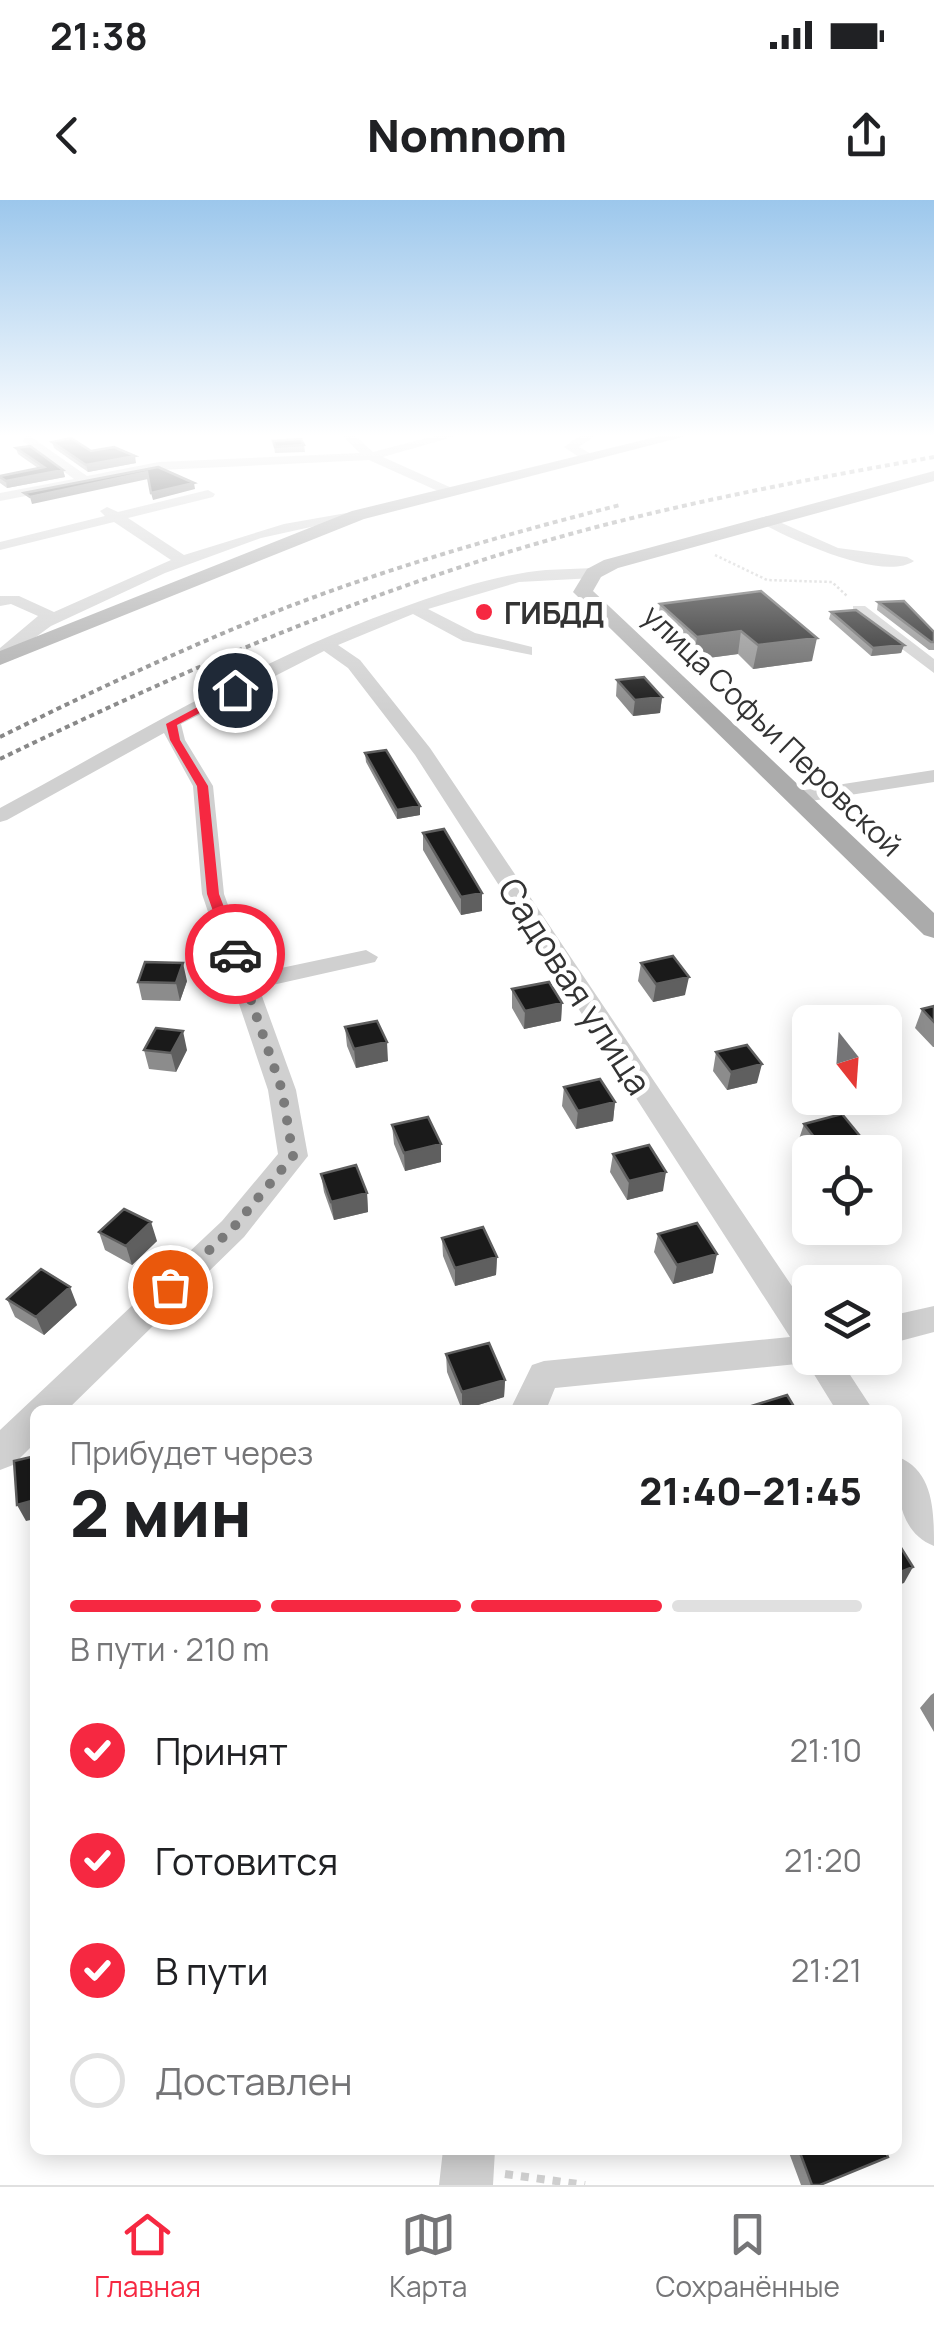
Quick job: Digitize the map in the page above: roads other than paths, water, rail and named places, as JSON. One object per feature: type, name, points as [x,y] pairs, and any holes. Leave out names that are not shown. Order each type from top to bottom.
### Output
[{"type":"main road","points":[[0,658],[331,527]]},
{"type":"main road","points":[[594,573],[612,564],[742,527]]},
{"type":"main road","name":"улица Софьи Перовской","points":[[594,573],[584,592],[934,929]]},
{"type":"street","points":[[0,546],[78,527]]},
{"type":"street","points":[[132,527],[179,558]]},
{"type":"street","points":[[40,624],[179,558],[294,527]]},
{"type":"street","points":[[777,527],[816,549],[851,559],[907,560]]},
{"type":"street","points":[[0,816],[327,645],[452,595],[522,577],[594,573]]},
{"type":"street","points":[[436,619],[531,588]]},
{"type":"street","points":[[0,601],[14,599],[47,614],[0,658]]},
{"type":"street","points":[[416,609],[469,637],[526,652]]},
{"type":"street","points":[[859,609],[934,668]]},
{"type":"street","name":"Садовая улица","points":[[327,645],[354,664],[423,752],[792,1313]]},
{"type":"street","points":[[49,1405],[233,1228],[293,1156],[282,1090],[213,894],[203,786],[175,740],[172,724]]},
{"type":"street","points":[[798,797],[934,776]]},
{"type":"street","points":[[245,983],[366,957]]},
{"type":"street","points":[[902,1327],[934,1319]]},
{"type":"street","points":[[530,1405],[544,1374],[792,1351]]},
{"type":"street","points":[[831,1375],[852,1405]]},
{"type":"street","points":[[0,1454],[30,1424]]},
{"type":"street","points":[[902,1479],[934,1528]]},
{"type":"railway","points":[[0,737],[285,608],[367,578],[536,527]]},
{"type":"railway","points":[[0,759],[134,696],[338,610],[478,561],[598,527]]},
{"type":"place","name":"ГИБДД","points":[[484,612]]}]
